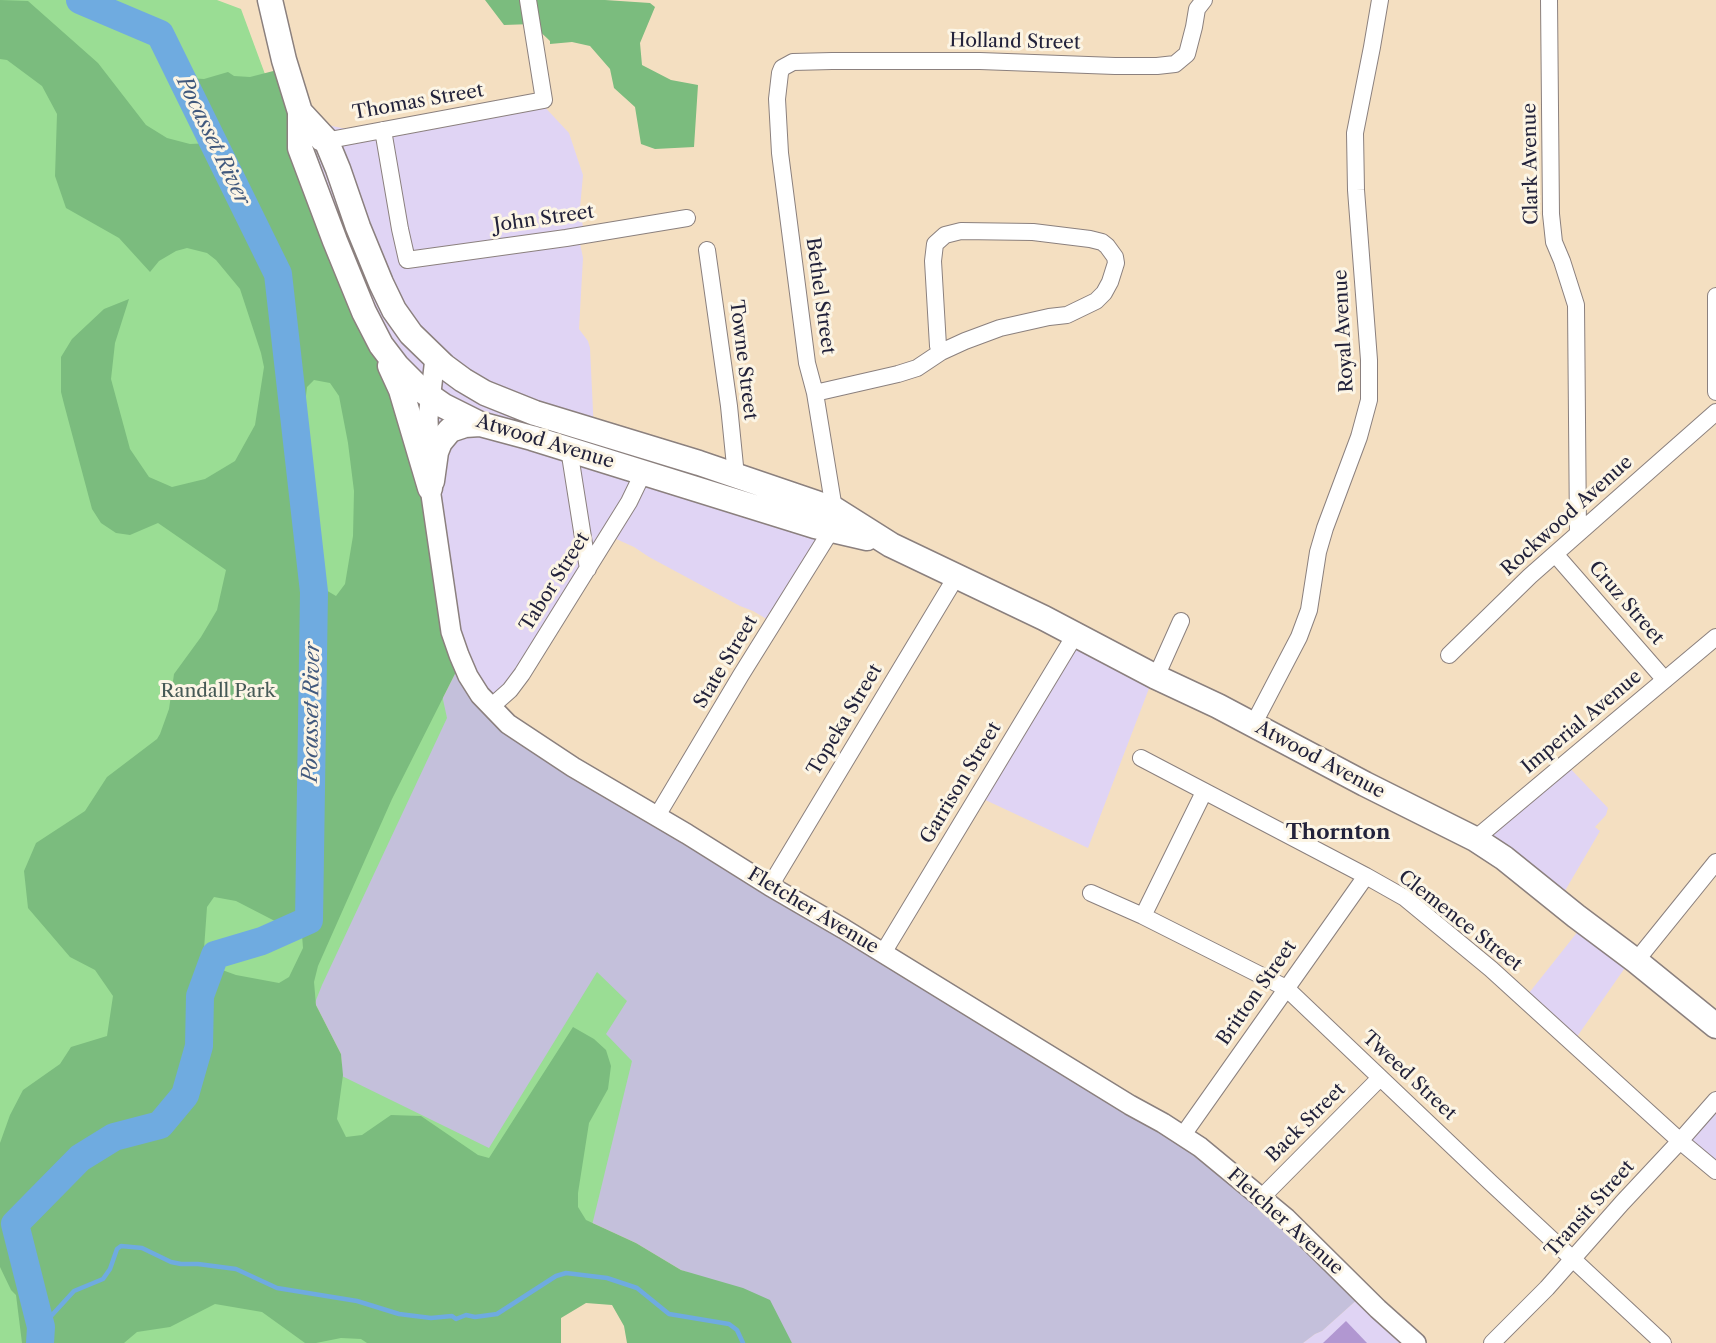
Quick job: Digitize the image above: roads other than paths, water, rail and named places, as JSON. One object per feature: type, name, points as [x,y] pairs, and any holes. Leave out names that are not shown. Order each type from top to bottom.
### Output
[{"type":"main road","name":"Atwood Avenue","points":[[270,0],[300,112],[300,148],[364,312],[381,345],[421,390],[444,406],[480,424],[815,526],[833,519]]},
{"type":"main road","name":"Atwood Avenue","points":[[300,112],[326,140],[358,227],[394,310],[411,334],[463,380],[485,393],[522,408],[736,476],[891,545],[1218,706],[1475,839],[1504,858],[1716,1026]]},
{"type":"main road","points":[[381,345],[401,390],[430,488]]},
{"type":"main road","points":[[430,488],[440,442],[450,430],[480,424]]},
{"type":"street","name":"Thomas Street","points":[[300,148],[326,140],[544,100],[528,0]]},
{"type":"street","name":"Holland Street","points":[[782,68],[793,62],[832,61],[980,61],[1115,66],[1175,64],[1189,48],[1197,9],[1203,0]]},
{"type":"street","name":"Royal Avenue","points":[[1253,725],[1299,637],[1309,610],[1318,552],[1359,438],[1369,400],[1355,133],[1380,0]]},
{"type":"street","name":"Clark Avenue","points":[[1549,0],[1551,214],[1554,242],[1576,305],[1578,533]]},
{"type":"street","name":"Bethel Street","points":[[782,68],[777,99],[780,153],[807,363],[815,393],[833,519]]},
{"type":"street","name":"John Street","points":[[383,130],[407,260],[566,239],[687,218]]},
{"type":"street","points":[[815,393],[917,368],[941,352],[1000,328],[1067,315],[1096,301],[1104,293],[1111,282],[1115,257],[1102,242],[1090,239],[1021,232],[961,231],[945,235],[935,244],[933,261],[938,346],[941,352]]},
{"type":"street","name":"Towne Street","points":[[707,250],[736,476]]},
{"type":"street","points":[[1716,296],[1716,392]]},
{"type":"street","name":"Fletcher Avenue","points":[[435,358],[428,418],[430,488],[451,632],[468,676],[481,695],[508,724],[557,757],[1200,1147],[1286,1218],[1416,1343]]},
{"type":"street","name":"Rockwood Avenue","points":[[1449,655],[1530,576],[1716,412]]},
{"type":"street","points":[[569,449],[588,569]]},
{"type":"street","name":"Tabor Street","points":[[492,706],[510,690],[522,674],[629,502],[643,473]]},
{"type":"street","name":"State Street","points":[[657,816],[833,519]]},
{"type":"street","name":"Cruz Street","points":[[1555,554],[1665,680]]},
{"type":"street","name":"Topeka Street","points":[[770,886],[957,577]]},
{"type":"street","points":[[1156,677],[1181,621]]},
{"type":"street","name":"Garrison Street","points":[[883,954],[1075,635]]},
{"type":"street","name":"Imperial Avenue","points":[[1475,839],[1716,636]]},
{"type":"street","name":"Clemence Street","points":[[1141,758],[1405,898],[1491,969],[1716,1171]]},
{"type":"street","points":[[1143,916],[1204,792]]},
{"type":"street","points":[[1636,961],[1716,862]]},
{"type":"street","name":"Britton Street","points":[[1182,1135],[1366,876]]},
{"type":"street","name":"Tweed Street","points":[[1091,893],[1286,988],[1663,1343]]},
{"type":"street","name":"Back Street","points":[[1262,1197],[1380,1077]]},
{"type":"street","name":"Transit Street","points":[[1492,1343],[1574,1259],[1716,1100]]},
{"type":"waterway","name":"Pocasset River","points":[[40,1343],[41,1327],[15,1224],[80,1158],[114,1137],[160,1125],[185,1095],[199,1046],[200,996],[215,955],[262,941],[309,920],[314,592],[278,274],[160,34],[80,0]]},
{"type":"waterway","points":[[41,1327],[74,1291],[103,1279],[121,1246],[142,1248],[171,1262],[236,1269],[277,1288],[357,1301],[399,1314],[431,1318],[452,1316],[456,1319],[466,1315],[475,1317],[497,1314],[556,1276],[566,1273],[607,1278],[637,1288],[669,1314],[729,1324],[737,1330],[743,1343]]},
{"type":"district","name":"Thornton","points":[[1338,833]]},
{"type":"park label","name":"Randall Park","points":[[218,692]]}]
